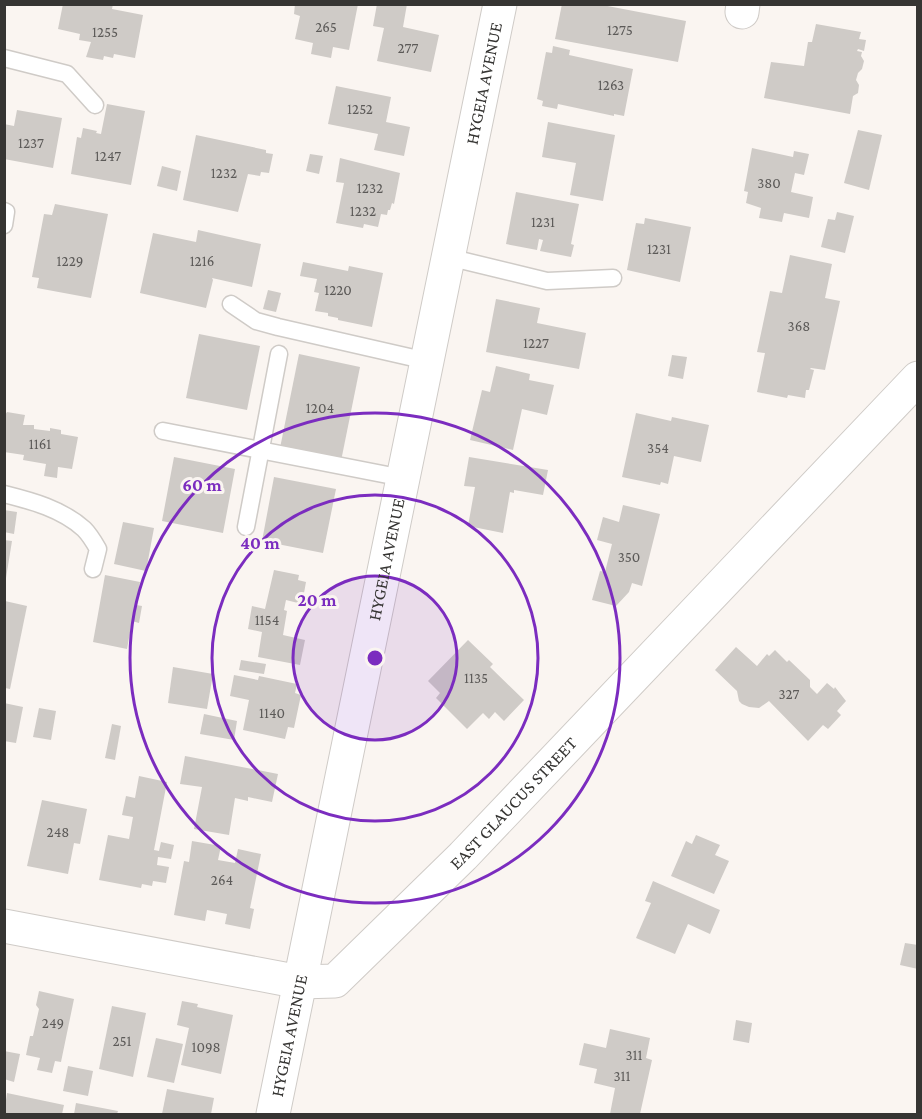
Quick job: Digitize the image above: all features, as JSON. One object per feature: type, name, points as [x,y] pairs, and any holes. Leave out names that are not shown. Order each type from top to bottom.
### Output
[{"type":"street","name":"HYGEIA AVENUE","points":[[273,1114],[500,4]]},
{"type":"street","name":"EAST GLAUCUS STREET","points":[[4,926],[300,982],[335,981],[446,873],[918,378]]},
{"type":"lane","points":[[4,58],[67,74],[95,105]]},
{"type":"lane","points":[[4,211],[4,225]]},
{"type":"lane","points":[[448,257],[547,281],[613,279]]},
{"type":"lane","points":[[231,304],[256,321],[427,361]]},
{"type":"lane","points":[[246,526],[279,354]]},
{"type":"lane","points":[[163,431],[403,478]]},
{"type":"lane","points":[[4,494],[45,506],[85,530],[98,549],[93,569]]},
{"type":"building","points":[[63,4],[113,4],[112,9],[143,15],[135,58],[114,54],[113,58],[104,56],[103,60],[86,57],[91,42],[79,40],[80,34],[58,29]]},
{"type":"building","points":[[295,4],[358,4],[349,50],[333,47],[331,58],[311,54],[313,43],[295,39],[300,16],[294,14]]},
{"type":"building","points":[[377,4],[407,4],[403,27],[439,35],[431,72],[377,61],[384,28],[373,26]]},
{"type":"building","points":[[562,4],[597,4],[686,21],[678,62],[555,39]]},
{"type":"building","points":[[816,24],[861,32],[859,39],[866,40],[864,51],[858,49],[857,51],[862,52],[861,56],[864,61],[856,80],[859,85],[858,93],[853,96],[850,114],[764,98],[771,62],[804,66],[808,42],[812,42]]},
{"type":"building","points":[[553,46],[570,50],[569,55],[633,69],[624,116],[558,104],[557,109],[542,106],[543,101],[537,99],[546,52],[552,53]]},
{"type":"building","points":[[336,86],[391,97],[386,122],[410,127],[404,156],[374,150],[378,134],[328,124]]},
{"type":"building","points":[[107,104],[145,111],[131,185],[71,174],[77,137],[81,138],[83,128],[101,134]]},
{"type":"building","points":[[17,110],[62,118],[53,168],[4,159],[4,124],[14,126]]},
{"type":"building","points":[[548,122],[615,135],[603,201],[570,195],[576,163],[542,157]]},
{"type":"building","points":[[858,130],[882,135],[869,190],[844,183]]},
{"type":"building","points":[[196,135],[266,150],[266,153],[273,154],[269,173],[261,172],[260,176],[248,174],[238,212],[183,200]]},
{"type":"building","points":[[752,148],[793,157],[794,151],[809,154],[804,175],[795,173],[791,192],[813,197],[809,218],[784,213],[782,222],[759,218],[761,208],[746,203],[748,192],[744,191]]},
{"type":"building","points":[[310,154],[323,156],[319,174],[306,171]]},
{"type":"building","points":[[340,158],[400,173],[394,204],[392,203],[387,215],[381,214],[378,227],[364,224],[363,228],[336,223],[344,183],[336,182]]},
{"type":"building","points":[[162,166],[181,171],[177,191],[157,186]]},
{"type":"building","points":[[516,192],[579,204],[571,244],[574,245],[571,257],[540,251],[543,240],[539,239],[537,250],[506,244]]},
{"type":"building","points":[[55,204],[108,214],[91,298],[37,288],[39,278],[32,277],[44,214],[52,215]]},
{"type":"building","points":[[837,212],[854,216],[845,253],[821,247],[828,219],[835,220]]},
{"type":"building","points":[[645,218],[691,227],[680,282],[627,270],[636,223],[644,224]]},
{"type":"building","points":[[198,230],[261,244],[252,287],[212,278],[206,308],[140,293],[153,233],[196,242]]},
{"type":"building","points":[[790,255],[832,264],[825,298],[840,301],[825,370],[810,369],[814,370],[805,398],[788,395],[787,398],[757,392],[765,353],[757,352],[770,291],[782,293]]},
{"type":"building","points":[[303,262],[348,271],[349,266],[383,273],[372,327],[338,320],[338,318],[328,316],[328,313],[315,311],[319,293],[314,292],[317,279],[300,276]]},
{"type":"building","points":[[268,290],[281,293],[276,312],[263,309]]},
{"type":"building","points":[[496,299],[540,308],[537,323],[586,333],[579,369],[486,352]]},
{"type":"building","points":[[199,334],[260,346],[247,410],[186,398]]},
{"type":"building","points":[[299,354],[360,367],[341,461],[280,448]]},
{"type":"building","points":[[672,355],[687,357],[683,379],[668,376]]},
{"type":"building","points":[[496,366],[530,374],[529,380],[554,385],[547,415],[522,409],[513,450],[470,440],[482,390],[490,392]]},
{"type":"building","points":[[7,412],[25,415],[23,425],[34,425],[34,429],[61,430],[61,434],[78,437],[72,469],[58,467],[57,478],[44,476],[46,464],[23,460],[24,455],[4,452],[4,417]]},
{"type":"building","points":[[636,413],[671,421],[672,417],[709,425],[701,462],[674,456],[668,484],[661,482],[660,485],[622,477]]},
{"type":"building","points":[[174,457],[235,469],[223,533],[162,521]]},
{"type":"building","points":[[469,457],[548,470],[543,495],[514,490],[514,493],[510,492],[503,533],[468,526],[475,487],[464,486]]},
{"type":"building","points":[[274,477],[336,489],[323,553],[262,541]]},
{"type":"building","points":[[623,505],[660,514],[642,586],[632,583],[629,592],[616,606],[592,600],[600,571],[605,572],[612,544],[597,540],[603,517],[619,522]]},
{"type":"building","points":[[4,510],[17,512],[14,534],[4,532]]},
{"type":"building","points":[[123,522],[154,528],[146,571],[114,564]]},
{"type":"building","points":[[4,540],[12,541],[6,578],[4,578]]},
{"type":"building","points":[[274,570],[299,575],[298,580],[306,582],[302,604],[286,600],[284,610],[287,611],[283,635],[305,640],[300,665],[258,657],[262,632],[248,629],[252,606],[265,609]]},
{"type":"building","points":[[105,575],[140,582],[136,605],[142,606],[139,623],[132,621],[127,649],[93,642]]},
{"type":"building","points":[[5,601],[27,606],[10,689],[5,688]]},
{"type":"building","points":[[468,640],[493,664],[490,667],[524,700],[504,721],[495,712],[489,719],[483,713],[467,729],[436,698],[440,693],[428,681]]},
{"type":"building","points":[[736,647],[757,666],[767,654],[769,656],[775,650],[810,680],[810,687],[817,694],[827,683],[834,689],[835,687],[846,701],[837,711],[841,715],[828,729],[823,725],[808,741],[769,701],[759,708],[742,704],[737,691],[715,670]]},
{"type":"building","points":[[241,660],[266,664],[264,674],[239,670]]},
{"type":"building","points":[[173,667],[213,674],[207,709],[168,703]]},
{"type":"building","points":[[234,675],[258,680],[259,676],[297,684],[295,693],[301,695],[294,728],[288,727],[285,739],[243,730],[249,700],[230,696]]},
{"type":"building","points":[[4,703],[23,707],[16,743],[4,741]]},
{"type":"building","points":[[39,708],[56,711],[51,740],[33,737]]},
{"type":"building","points":[[204,714],[237,721],[234,740],[200,734]]},
{"type":"building","points":[[112,724],[121,726],[115,760],[105,758]]},
{"type":"building","points":[[185,756],[278,774],[272,802],[248,797],[248,801],[235,798],[229,835],[194,829],[202,787],[180,784]]},
{"type":"building","points":[[139,776],[167,782],[154,850],[159,851],[161,842],[174,845],[171,859],[158,857],[157,865],[169,867],[166,883],[153,881],[152,886],[142,884],[141,888],[99,880],[108,835],[129,839],[133,817],[122,815],[126,796],[135,798]]},
{"type":"building","points":[[42,800],[87,809],[80,844],[74,843],[68,874],[27,866]]},
{"type":"building","points":[[696,835],[720,845],[715,855],[729,861],[714,894],[671,876],[686,841],[692,844]]},
{"type":"building","points":[[192,841],[221,846],[218,860],[235,863],[238,849],[261,854],[250,908],[254,909],[250,929],[225,924],[227,914],[207,910],[205,921],[174,915],[184,861],[189,862]]},
{"type":"building","points":[[653,881],[720,910],[710,934],[688,924],[675,954],[636,938],[651,903],[645,901]]},
{"type":"building","points":[[905,943],[918,945],[918,969],[900,965]]},
{"type":"building","points":[[39,991],[74,999],[61,1062],[55,1061],[52,1073],[37,1070],[40,1058],[26,1055],[39,1009],[36,1005]]},
{"type":"building","points":[[182,1001],[198,1004],[197,1007],[233,1015],[221,1074],[181,1065],[189,1028],[177,1025]]},
{"type":"building","points":[[112,1006],[146,1013],[133,1077],[99,1069]]},
{"type":"building","points":[[736,1020],[752,1023],[749,1043],[733,1040]]},
{"type":"building","points":[[610,1029],[650,1038],[646,1058],[652,1060],[640,1114],[610,1114],[615,1088],[594,1083],[597,1069],[579,1065],[584,1043],[606,1048]]},
{"type":"building","points":[[156,1038],[183,1044],[174,1083],[147,1077]]},
{"type":"building","points":[[4,1051],[20,1054],[14,1082],[4,1079]]},
{"type":"building","points":[[68,1066],[93,1071],[88,1096],[63,1091]]},
{"type":"building","points":[[167,1089],[214,1098],[211,1114],[162,1114]]},
{"type":"building","points":[[7,1093],[64,1105],[62,1114],[4,1114]]},
{"type":"building","points":[[76,1103],[118,1111],[117,1114],[74,1114]]}]
